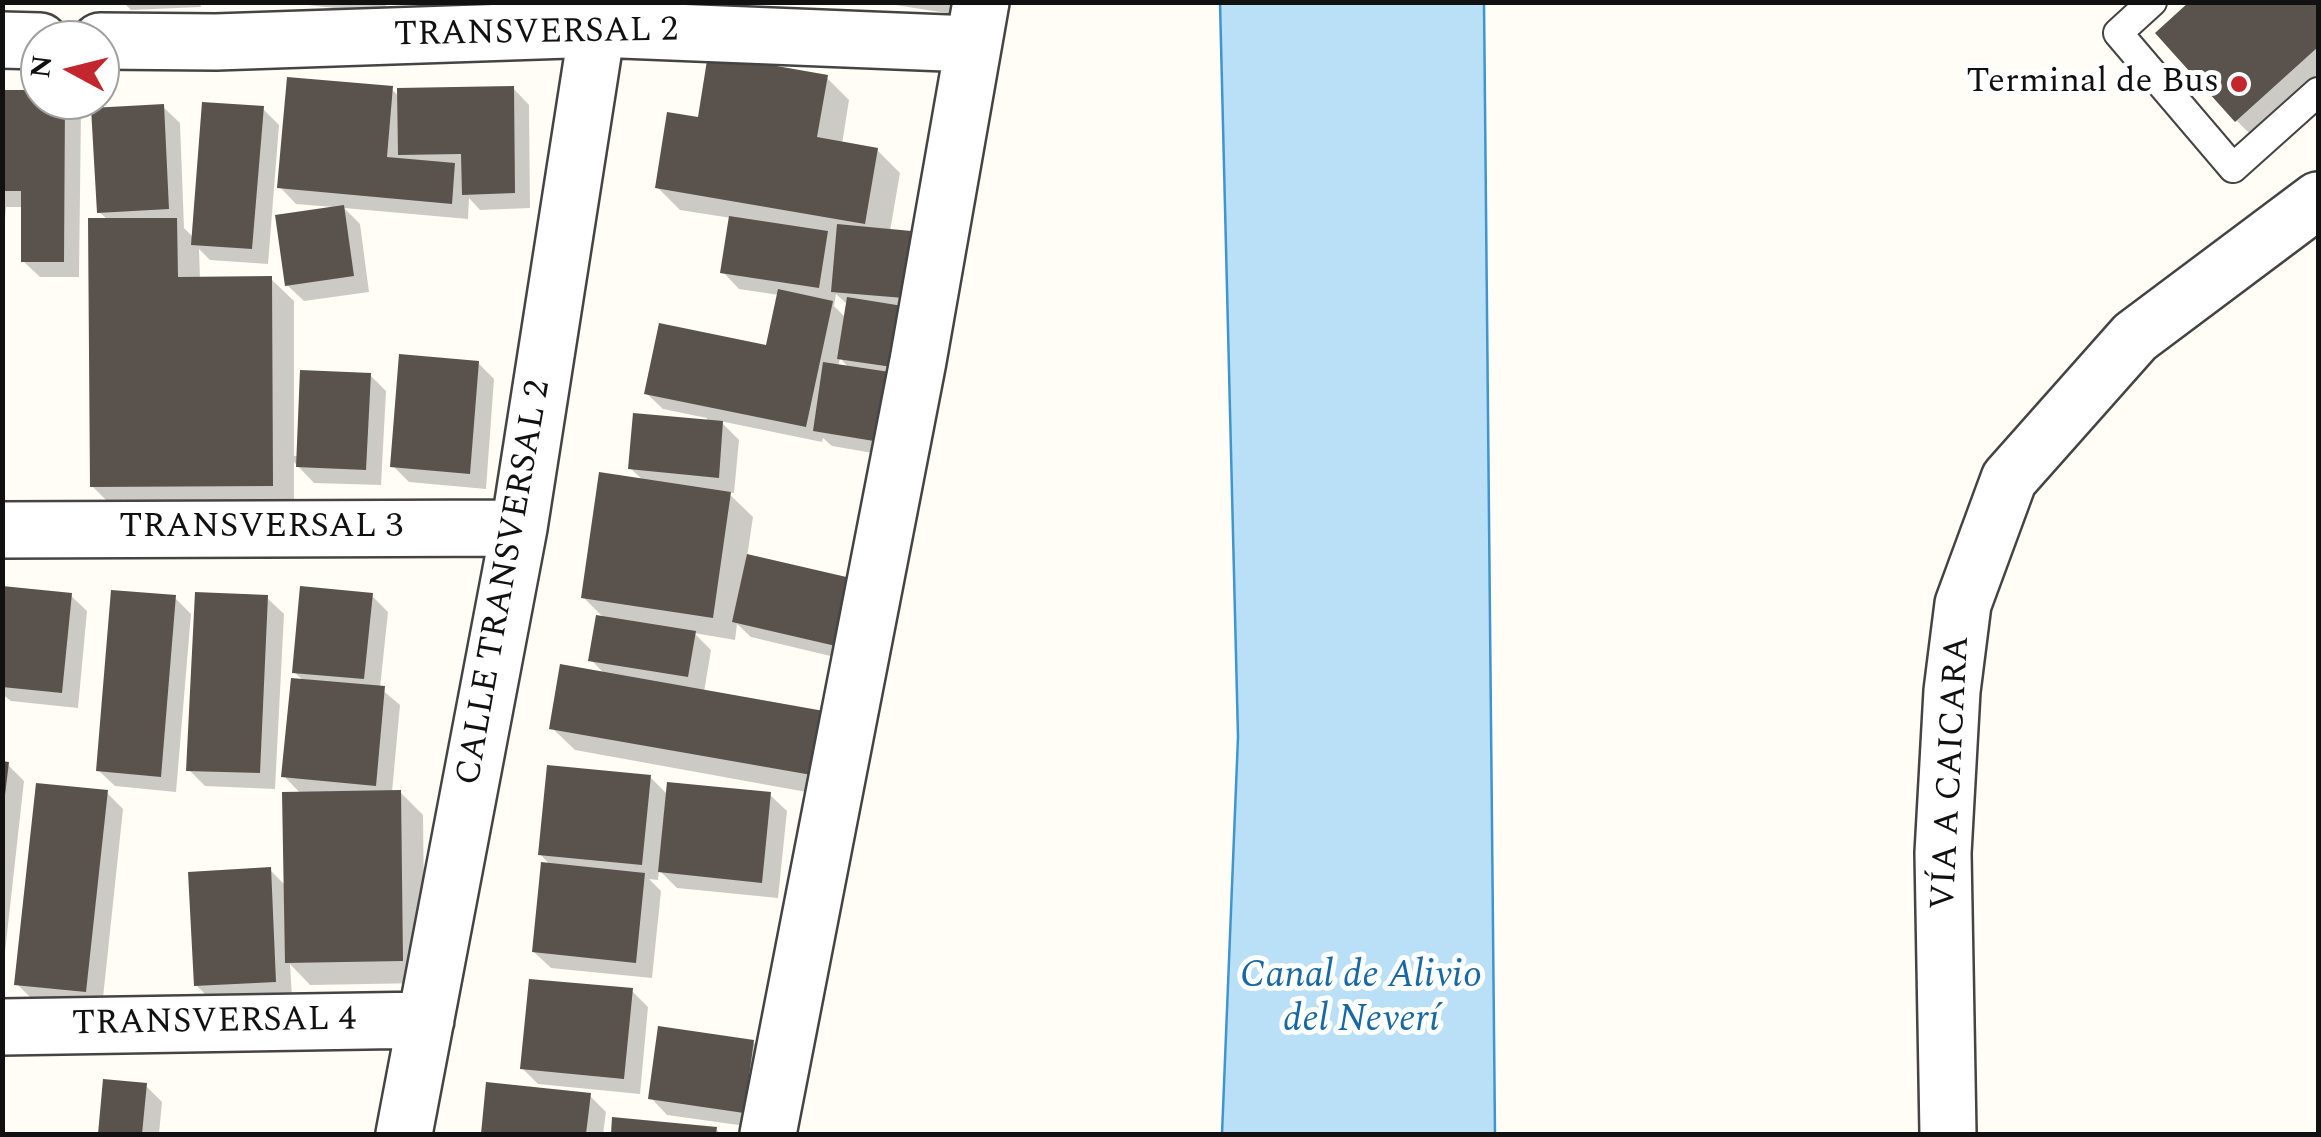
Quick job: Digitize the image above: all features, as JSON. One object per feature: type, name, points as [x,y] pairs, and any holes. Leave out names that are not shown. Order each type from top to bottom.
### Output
[{"type":"street","name":"TRANSVERSAL 2","points":[[120,38],[216,22],[597,29],[976,23]]},
{"type":"street","points":[[768,1134],[918,362],[976,23]]},
{"type":"street","name":"CALLE TRANSVERSAL 2","points":[[404,1134],[519,528],[597,29]]},
{"type":"street","name":"VÍA A CAICARA","points":[[1948,1134],[1944,853],[1952,691],[1963,604],[2009,479],[2135,337],[2318,200]]},
{"type":"street","name":"TRANSVERSAL 3","points":[[2,530],[519,528]]},
{"type":"street","name":"TRANSVERSAL 4","points":[[2,1027],[426,1020]]},
{"type":"lane","points":[[2152,2],[2118,34],[2233,168],[2318,92]]},
{"type":"water","name":"Canal de Alivio del Neverí","points":[[1220,3],[1484,3],[1495,1134],[1222,1134],[1238,737]]},
{"type":"building","name":"Terminal de Bus","points":[[2189,2],[2318,2],[2318,47],[2235,122],[2155,33]]},
{"type":"building","points":[[708,54],[828,75],[817,137],[878,148],[865,224],[655,188],[667,112],[698,117]]},
{"type":"building","points":[[287,77],[393,86],[387,157],[455,163],[452,204],[277,188]]},
{"type":"building","points":[[514,86],[515,193],[462,195],[461,154],[398,155],[397,88]]},
{"type":"building","points":[[2,90],[20,90],[20,120],[65,120],[64,262],[21,262],[21,191],[2,191]]},
{"type":"building","points":[[202,102],[264,106],[252,249],[191,245]]},
{"type":"building","points":[[164,104],[169,209],[97,213],[92,120],[120,120],[120,106]]},
{"type":"building","points":[[344,205],[354,276],[285,286],[275,215]]},
{"type":"building","points":[[729,216],[828,231],[819,288],[720,273]]},
{"type":"building","points":[[88,218],[177,218],[178,277],[272,276],[273,486],[90,487]]},
{"type":"building","points":[[837,224],[922,232],[916,299],[831,292]]},
{"type":"building","points":[[778,289],[833,301],[806,427],[644,394],[659,323],[766,345]]},
{"type":"building","points":[[847,297],[915,308],[906,369],[837,359]]},
{"type":"building","points":[[399,354],[479,361],[470,474],[390,467]]},
{"type":"building","points":[[823,362],[903,374],[892,444],[813,431]]},
{"type":"building","points":[[300,370],[371,373],[366,470],[296,467]]},
{"type":"building","points":[[633,413],[723,421],[719,478],[628,469]]},
{"type":"building","points":[[599,472],[731,492],[713,618],[581,598]]},
{"type":"building","points":[[747,554],[868,582],[853,650],[732,622]]},
{"type":"building","points":[[2,586],[72,593],[62,693],[2,687]]},
{"type":"building","points":[[300,586],[373,593],[364,679],[292,673]]},
{"type":"building","points":[[111,590],[176,595],[161,777],[96,771]]},
{"type":"building","points":[[195,592],[268,595],[260,773],[186,771]]},
{"type":"building","points":[[596,615],[696,631],[688,677],[588,661]]},
{"type":"building","points":[[560,664],[835,713],[823,777],[549,729]]},
{"type":"building","points":[[291,678],[385,686],[376,786],[281,777]]},
{"type":"building","points":[[2,761],[9,762],[5,795],[2,795]]},
{"type":"building","points":[[547,765],[651,775],[642,865],[538,855]]},
{"type":"building","points":[[667,782],[771,792],[762,883],[658,872]]},
{"type":"building","points":[[36,783],[108,790],[86,992],[14,985]]},
{"type":"building","points":[[401,790],[403,961],[285,963],[282,792]]},
{"type":"building","points":[[541,862],[645,873],[636,963],[532,952]]},
{"type":"building","points":[[271,867],[276,982],[194,986],[188,872]]},
{"type":"building","points":[[529,979],[633,988],[624,1079],[520,1069]]},
{"type":"building","points":[[658,1026],[754,1040],[744,1113],[648,1099]]},
{"type":"building","points":[[103,1079],[147,1083],[142,1134],[98,1134]]},
{"type":"building","points":[[486,1082],[591,1093],[586,1134],[481,1134]]},
{"type":"building","points":[[612,1117],[717,1127],[716,1134],[611,1134]]},
{"type":"place","name":"Terminal de Bus","points":[[2239,84]]}]
